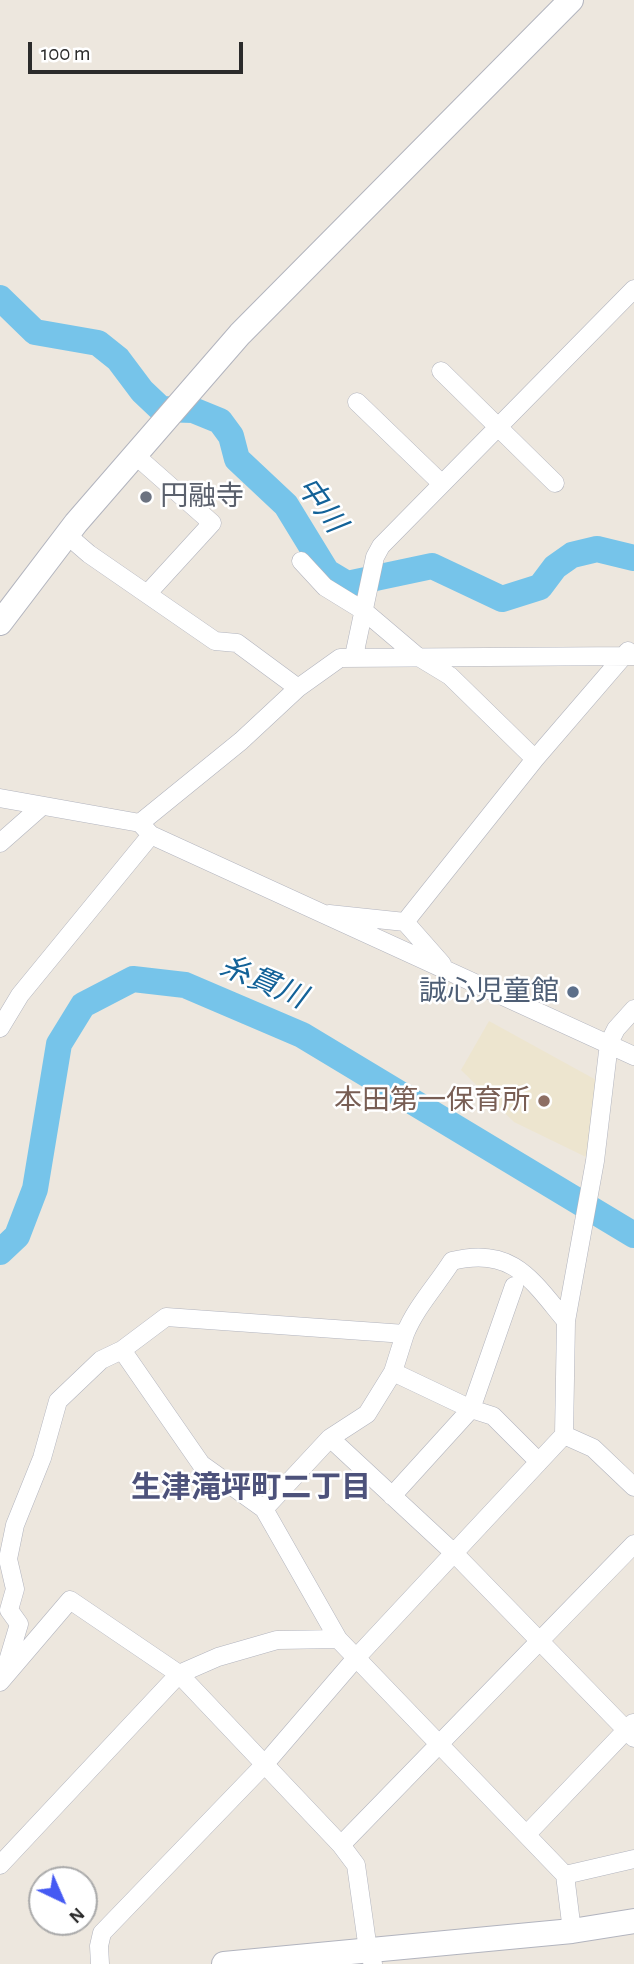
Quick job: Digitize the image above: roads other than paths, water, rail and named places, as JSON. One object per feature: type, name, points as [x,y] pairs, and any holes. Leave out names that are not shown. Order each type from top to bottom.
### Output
[{"type":"street","points":[[0,623],[67,535],[240,334],[571,0]]},
{"type":"street","points":[[354,656],[375,557],[381,546],[497,427],[632,296]]},
{"type":"street","points":[[441,371],[555,483]]},
{"type":"street","points":[[357,402],[442,483]]},
{"type":"street","points":[[135,455],[212,523],[148,593]]},
{"type":"street","points":[[67,535],[215,641],[237,643],[298,688]]},
{"type":"street","points":[[301,561],[325,587],[364,611],[417,656],[450,676],[535,758]]},
{"type":"street","points":[[0,1028],[20,995],[146,829],[298,688],[340,658],[631,652]]},
{"type":"street","points":[[405,922],[535,758],[631,652]]},
{"type":"street","points":[[0,798],[146,829],[320,914],[634,1056]]},
{"type":"street","points":[[0,843],[42,806]]},
{"type":"street","points":[[320,914],[351,914],[405,922],[446,969]]},
{"type":"street","points":[[100,1964],[99,1946],[102,1933],[264,1765],[356,1658],[564,1435],[566,1321],[595,1161],[609,1043],[616,1029],[634,1009]]},
{"type":"street","points":[[264,1509],[330,1438],[367,1414],[393,1371],[414,1312],[429,1297],[452,1261],[467,1257],[489,1257],[516,1265],[566,1321]]},
{"type":"street","points":[[392,1496],[471,1409],[514,1286]]},
{"type":"street","points":[[19,1624],[9,1610],[15,1590],[8,1559],[15,1525],[42,1458],[58,1401],[101,1360],[122,1350],[166,1317],[405,1334]]},
{"type":"street","points":[[122,1350],[201,1464],[264,1509],[338,1639],[565,1875],[572,1931]]},
{"type":"street","points":[[393,1371],[471,1409],[493,1416],[539,1462]]},
{"type":"street","points":[[564,1435],[593,1448],[628,1480],[634,1502]]},
{"type":"street","points":[[330,1438],[454,1553],[632,1730],[527,1834]]},
{"type":"street","points":[[341,1845],[634,1544]]},
{"type":"street","points":[[2,1680],[70,1600],[179,1674],[341,1845],[356,1865],[370,1957]]},
{"type":"street","points":[[0,1647],[19,1624]]},
{"type":"street","points":[[2,1680],[19,1624]]},
{"type":"street","points":[[0,1866],[179,1674],[218,1657],[277,1640],[338,1639]]},
{"type":"street","points":[[565,1875],[634,1859]]},
{"type":"street","points":[[223,1964],[370,1957],[634,1921]]},
{"type":"waterway","name":"中川","points":[[0,298],[35,332],[98,343],[118,359],[142,391],[161,409],[193,410],[220,421],[231,436],[237,459],[286,505],[327,572],[347,584],[432,566],[502,599],[540,587],[555,567],[572,555],[597,549],[634,558]]},
{"type":"waterway","name":"糸貫川","points":[[0,1252],[17,1236],[35,1189],[59,1044],[83,1005],[133,979],[185,985],[302,1035],[634,1235]]},
{"type":"place","name":"円融寺","points":[[146,497]]},
{"type":"place","name":"誠心児童館","points":[[573,992]]},
{"type":"place","name":"本田第一保育所","points":[[544,1101]]},
{"type":"district","name":"生津滝坪町二丁目","points":[[251,1488]]}]
